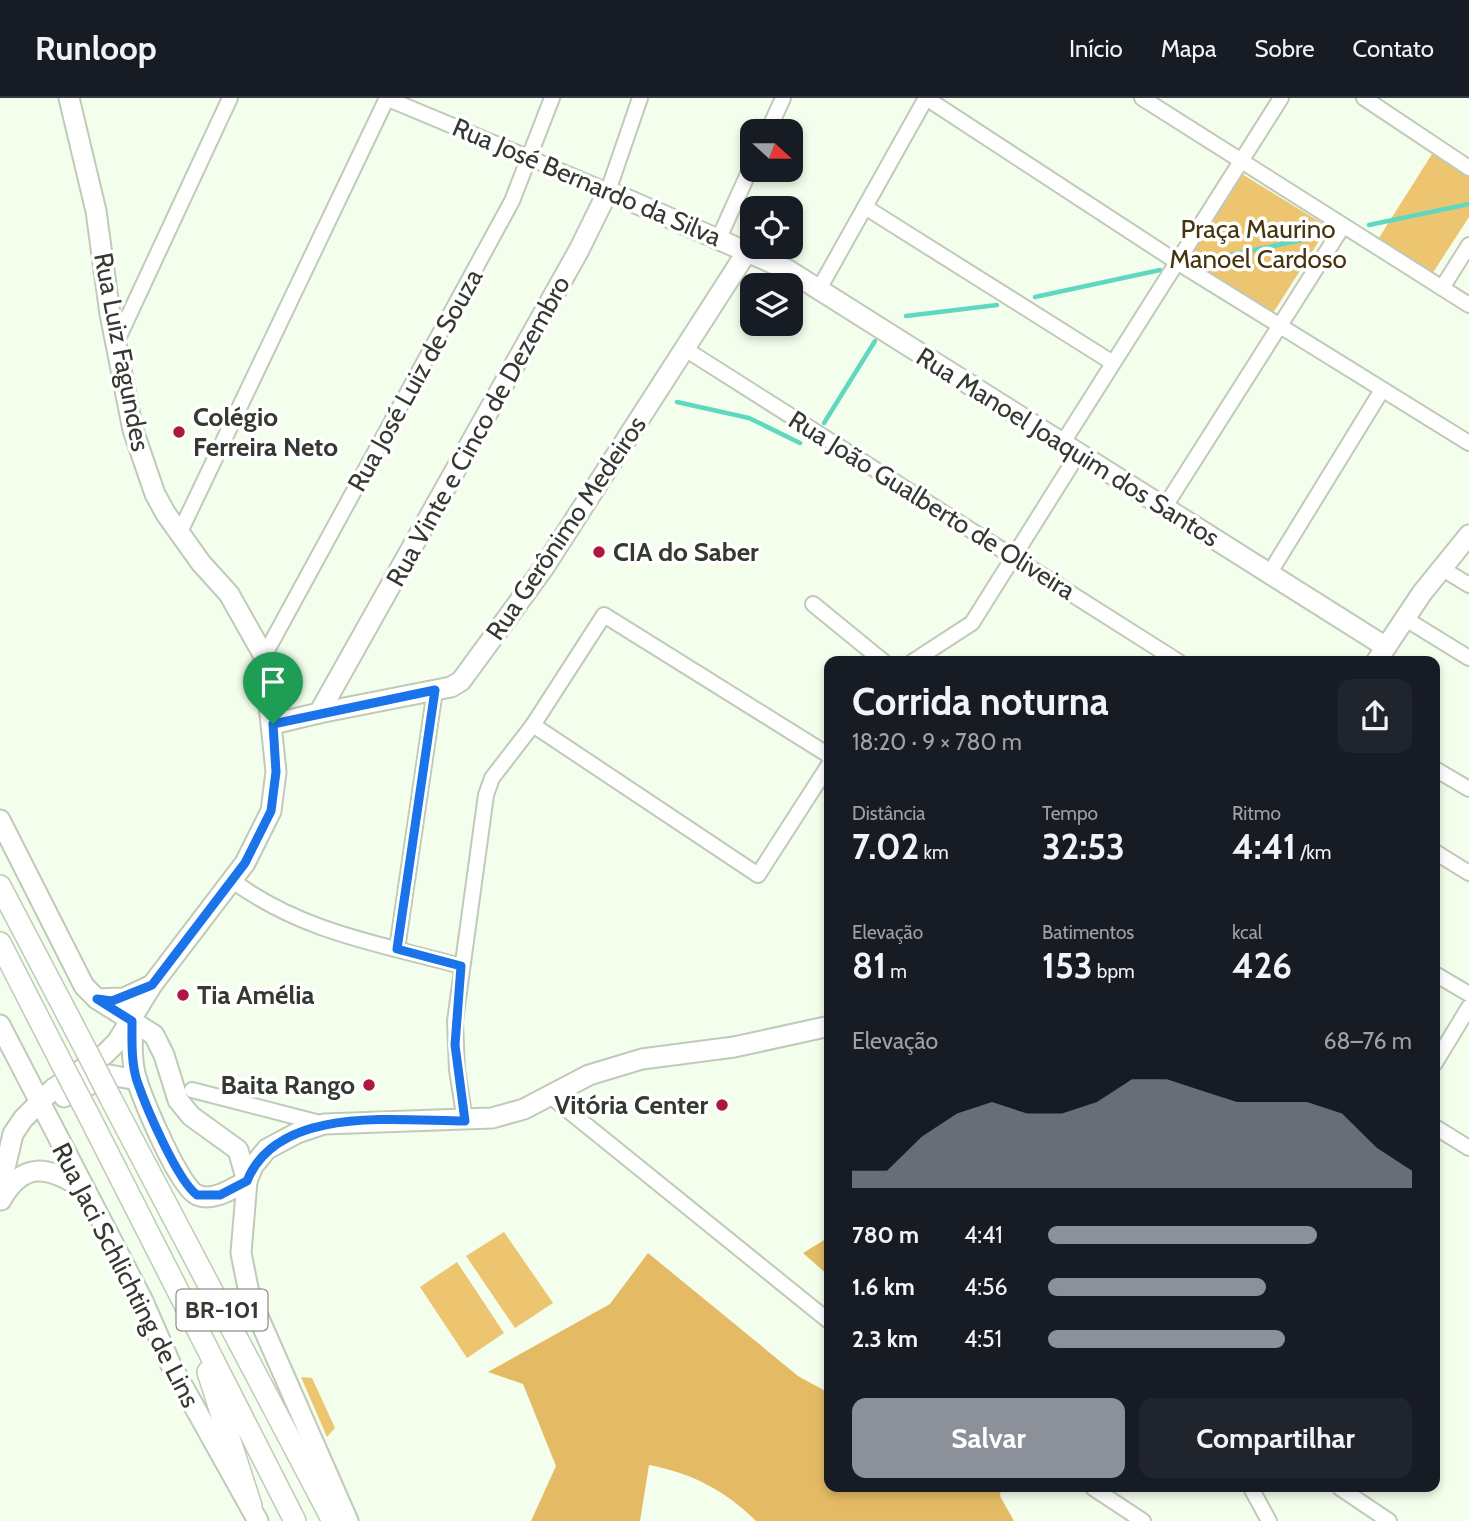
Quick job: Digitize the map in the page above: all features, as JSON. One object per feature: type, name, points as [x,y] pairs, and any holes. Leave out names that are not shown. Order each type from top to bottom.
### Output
[{"type":"highway","name":"BR-101","points":[[0,886],[331,1518]]},
{"type":"highway","name":"BR-101","points":[[0,943],[295,1521]]},
{"type":"highway","points":[[188,1310],[255,1513]]},
{"type":"main road","name":"Rua Luiz Fagundes","points":[[0,1189],[13,1134],[39,1103],[105,1054],[132,1021],[152,985],[233,881],[257,842],[271,811],[276,772],[264,656],[229,594],[179,534],[155,494],[133,430],[116,343],[96,211],[69,98]]},
{"type":"main road","name":"Rua José Bernardo da Silva","points":[[608,191],[740,246]]},
{"type":"main road","name":"Rua Vinte e Cinco de Dezembro","points":[[319,713],[579,250],[608,191]]},
{"type":"main road","name":"Rua Gerônimo Medeiros","points":[[319,713],[451,687],[469,672],[543,569],[742,259]]},
{"type":"main road","name":"Rua Manoel Joaquim dos Santos","points":[[764,259],[819,289],[1269,574],[1381,654]]},
{"type":"main road","points":[[1381,654],[1441,568],[1469,536]]},
{"type":"main road","points":[[273,724],[319,713]]},
{"type":"main road","points":[[0,820],[83,986],[97,999],[154,1035],[160,1044],[172,1082],[184,1108],[238,1150],[247,1181]]},
{"type":"main road","points":[[97,999],[112,1001],[152,985]]},
{"type":"main road","points":[[132,1021],[132,1052],[137,1080],[188,1189],[197,1195],[210,1197],[247,1181]]},
{"type":"main road","name":"Rua Jaci Schlichting de Lins","points":[[0,1026],[142,1299],[171,1365],[209,1437],[255,1513]]},
{"type":"main road","points":[[348,1521],[250,1298],[241,1253],[247,1181],[253,1166],[267,1149],[297,1133],[324,1124],[465,1121],[503,1116],[589,1075],[642,1059],[734,1047],[824,1027]]},
{"type":"main road","points":[[13,1134],[19,1108],[21,1068]]},
{"type":"main road","points":[[39,1103],[59,1100],[110,1075],[137,1080]]},
{"type":"main road","points":[[0,1201],[15,1180],[27,1172],[54,1172],[82,1188]]},
{"type":"street","points":[[116,343],[230,98]]},
{"type":"street","points":[[179,534],[387,98]]},
{"type":"street","name":"Rua José Bernardo da Silva","points":[[387,98],[608,191]]},
{"type":"street","name":"Rua José Luiz de Souza","points":[[264,656],[492,240],[531,159],[552,98]]},
{"type":"street","name":"Rua Vinte e Cinco de Dezembro","points":[[608,191],[640,98]]},
{"type":"street","points":[[773,119],[783,98]]},
{"type":"street","points":[[819,289],[926,98],[1279,327],[1469,443]]},
{"type":"street","points":[[1142,98],[1469,304]]},
{"type":"street","points":[[921,656],[972,623],[1015,556],[1114,363],[1281,98]]},
{"type":"street","points":[[1364,98],[1469,167]]},
{"type":"street","points":[[719,237],[744,182]]},
{"type":"street","points":[[865,207],[1114,363]]},
{"type":"street","points":[[1164,508],[1343,226]]},
{"type":"street","points":[[1442,288],[1469,245]]},
{"type":"street","name":"Rua João Gualberto de Oliveira","points":[[685,349],[1170,656]]},
{"type":"street","points":[[1269,574],[1382,390]]},
{"type":"street","points":[[1441,568],[1469,585]]},
{"type":"street","points":[[813,604],[877,656]]},
{"type":"street","points":[[465,1121],[455,1045],[461,966],[486,795],[492,778],[533,725],[604,615],[824,752]]},
{"type":"street","points":[[1404,618],[1469,658]]},
{"type":"street","points":[[397,949],[435,690]]},
{"type":"street","points":[[533,725],[758,876],[824,773]]},
{"type":"street","points":[[1440,772],[1469,789]]},
{"type":"street","points":[[1440,855],[1469,873]]},
{"type":"street","points":[[233,881],[263,902],[304,923],[461,966]]},
{"type":"street","points":[[1440,977],[1469,994]]},
{"type":"street","points":[[1440,1055],[1469,1007]]},
{"type":"street","points":[[192,1090],[324,1124]]},
{"type":"street","points":[[549,1095],[824,1317]]},
{"type":"street","points":[[1440,1131],[1469,1148]]},
{"type":"street","points":[[1099,1492],[1143,1521]]},
{"type":"street","points":[[1253,1492],[1269,1521]]},
{"type":"street","points":[[1346,1492],[1389,1521]]},
{"type":"green space","points":[[1432,154],[1469,175],[1469,217],[1432,274],[1377,241]]},
{"type":"green space","name":"Praça Maurino Manoel Cardoso","points":[[1242,174],[1328,227],[1273,313],[1188,260]]},
{"type":"green space","points":[[504,1232],[553,1303],[515,1328],[466,1256]]},
{"type":"green space","points":[[457,1262],[504,1333],[467,1358],[420,1287]]},
{"type":"green space","points":[[301,1377],[312,1378],[335,1428],[327,1437]]},
{"type":"shaded area","points":[[824,1241],[824,1272],[803,1253]]},
{"type":"shaded area","points":[[648,1253],[798,1376],[824,1390],[824,1492],[1000,1492],[1000,1496],[1014,1521],[756,1521],[732,1500],[707,1484],[649,1465],[640,1521],[531,1521],[556,1466],[523,1384],[488,1372],[610,1304]]},
{"type":"waterway","points":[[1369,225],[1469,204]]},
{"type":"waterway","points":[[1201,261],[1326,235]]},
{"type":"waterway","points":[[1035,297],[1160,270]]},
{"type":"waterway","points":[[906,316],[997,305]]},
{"type":"waterway","points":[[824,423],[875,341]]},
{"type":"waterway","points":[[677,402],[749,418],[800,443]]},
{"type":"place","name":"Colégio Ferreira Neto","points":[[179,432]]},
{"type":"place","name":"CIA do Saber","points":[[599,552]]},
{"type":"place","name":"Tia Amélia","points":[[183,995]]},
{"type":"place","name":"Baita Rango","points":[[369,1085]]},
{"type":"place","name":"Vitória Center","points":[[722,1105]]},
{"type":"route","points":[[435,690],[397,949],[461,966],[455,1045],[465,1121],[324,1124],[279,1141],[258,1158],[247,1181],[220,1195],[210,1197],[197,1195],[188,1189],[181,1178],[137,1080],[132,1052],[132,1021],[97,999],[112,1001],[124,998],[152,985],[245,863],[266,826],[271,811],[276,772],[273,724],[435,690]]}]
